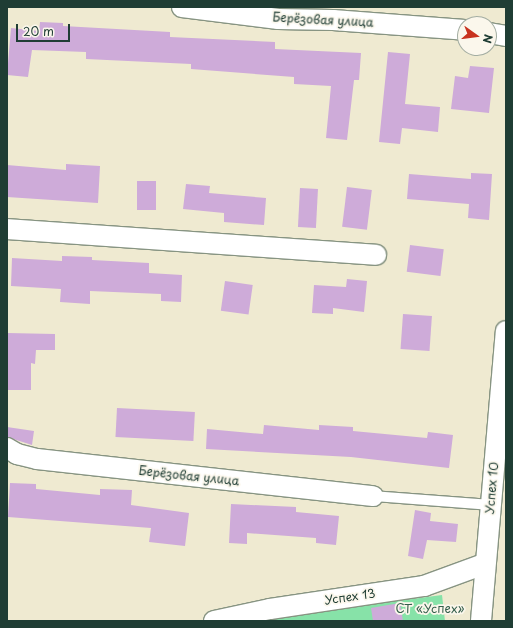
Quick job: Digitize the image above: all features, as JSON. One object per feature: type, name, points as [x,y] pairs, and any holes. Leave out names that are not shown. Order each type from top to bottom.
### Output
[{"type":"street","name":"Берёзовая улица","points":[[182,7],[278,19],[333,14],[457,29]]},
{"type":"street","points":[[7,229],[376,255]]},
{"type":"street","name":"Успех 10","points":[[481,621],[484,564],[506,331]]},
{"type":"street","name":"Берёзовая улица","points":[[7,448],[17,454],[37,459],[373,496]]},
{"type":"street","name":"Успех 13","points":[[214,621],[271,615],[424,586],[484,564]]},
{"type":"lane","points":[[373,496],[490,505]]},
{"type":"green space","name":"СТ «Успех»","points":[[442,595],[445,621],[251,621],[261,619]]},
{"type":"building","points":[[40,22],[63,23],[63,26],[170,32],[170,37],[275,42],[275,49],[361,53],[359,80],[354,80],[347,140],[326,138],[331,86],[294,84],[294,77],[191,69],[191,64],[86,59],[86,52],[32,50],[28,77],[7,75],[11,28],[39,31]]},
{"type":"building","points":[[388,52],[410,54],[405,104],[440,107],[438,132],[402,128],[400,144],[379,142]]},
{"type":"building","points":[[470,66],[494,68],[489,113],[451,109],[455,76],[468,78]]},
{"type":"building","points":[[66,164],[100,166],[98,203],[7,197],[7,165],[66,170]]},
{"type":"building","points":[[471,173],[492,174],[489,220],[468,218],[469,204],[407,199],[409,174],[471,179]]},
{"type":"building","points":[[137,181],[156,181],[156,210],[137,210]]},
{"type":"building","points":[[186,184],[210,186],[209,193],[266,198],[264,225],[224,222],[224,213],[183,209]]},
{"type":"building","points":[[347,187],[372,190],[367,230],[342,227]]},
{"type":"building","points":[[300,188],[318,189],[316,228],[298,227]]},
{"type":"building","points":[[410,245],[444,249],[440,276],[407,272]]},
{"type":"building","points":[[62,256],[92,257],[92,260],[149,263],[149,273],[182,275],[181,302],[161,301],[161,294],[90,291],[90,304],[60,302],[61,289],[11,286],[12,258],[62,261]]},
{"type":"building","points":[[347,279],[367,281],[364,312],[333,308],[333,314],[312,313],[314,285],[346,287]]},
{"type":"building","points":[[225,281],[253,285],[249,315],[221,311]]},
{"type":"building","points":[[403,314],[432,316],[429,351],[401,349]]},
{"type":"building","points":[[7,333],[55,334],[55,350],[36,350],[35,364],[31,363],[31,390],[7,390]]},
{"type":"building","points":[[117,408],[195,412],[193,441],[115,437]]},
{"type":"building","points":[[264,425],[319,430],[319,425],[353,427],[353,431],[427,438],[428,432],[453,435],[449,468],[351,457],[206,449],[207,429],[263,434]]},
{"type":"building","points":[[7,427],[34,431],[32,445],[7,437]]},
{"type":"building","points":[[10,483],[36,484],[36,489],[100,495],[100,489],[132,490],[131,505],[189,513],[185,546],[149,542],[151,528],[8,517]]},
{"type":"building","points":[[231,504],[296,507],[296,512],[339,516],[336,545],[316,543],[316,538],[247,533],[247,544],[229,543]]},
{"type":"building","points":[[415,510],[431,513],[430,521],[458,524],[456,542],[427,540],[423,559],[408,556]]},
{"type":"building","points":[[400,603],[403,621],[373,621],[371,608]]}]
